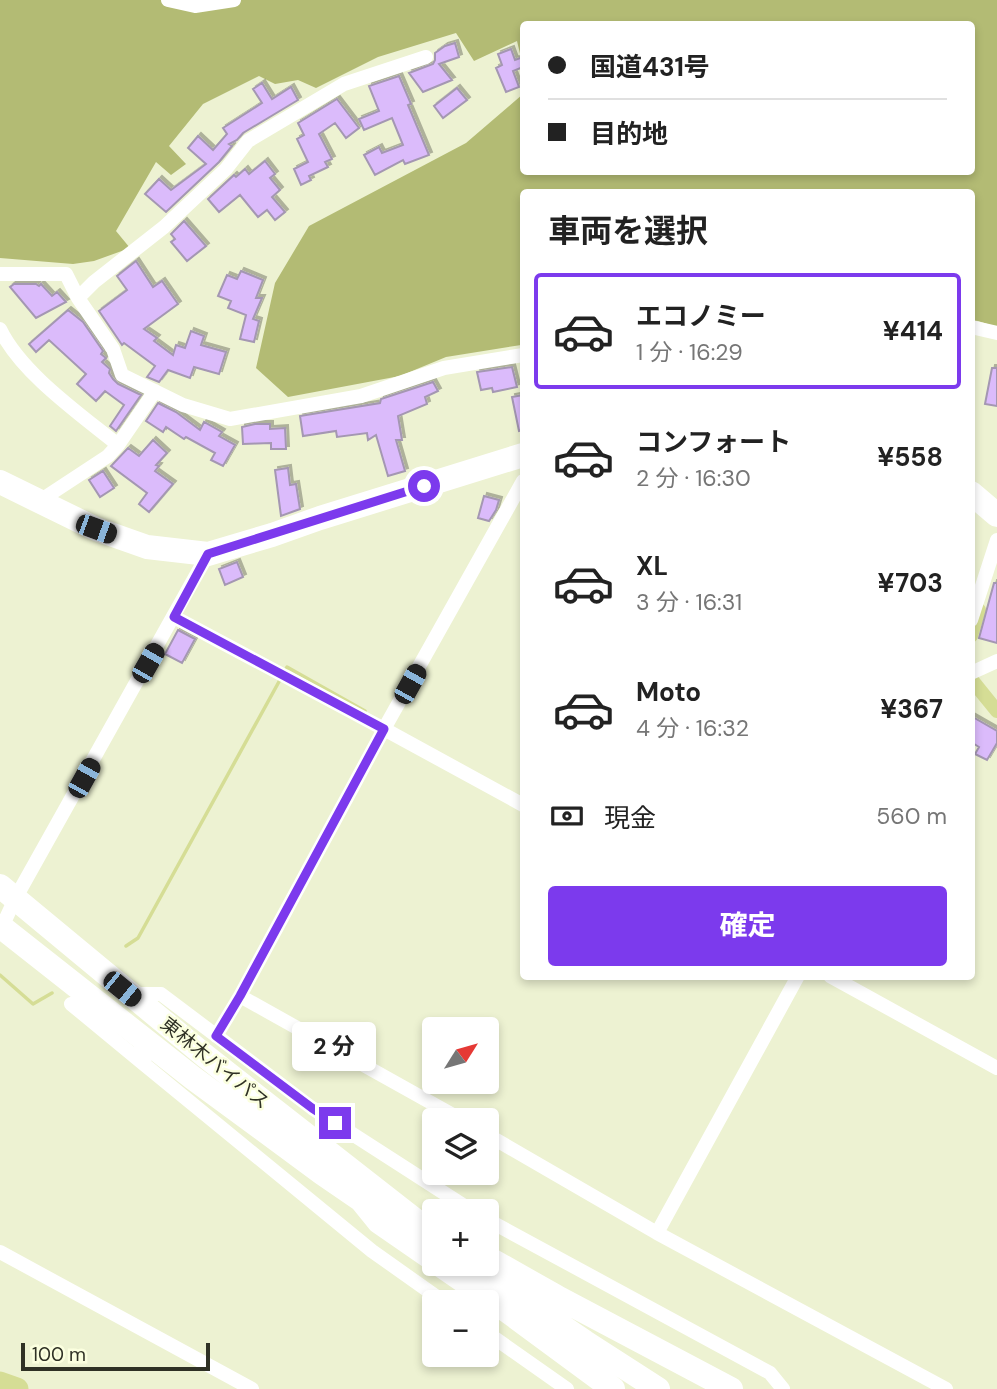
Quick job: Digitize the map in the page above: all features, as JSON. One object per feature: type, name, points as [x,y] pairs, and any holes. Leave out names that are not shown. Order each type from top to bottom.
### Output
[{"type":"highway","points":[[0,482],[96,529],[146,547],[208,554],[520,456]]},
{"type":"highway","points":[[975,497],[997,515]]},
{"type":"highway","name":"東林木バイパス","points":[[8,893],[122,989],[422,1226]]},
{"type":"highway","name":"東林木バイパス","points":[[1,928],[138,1036],[290,1149],[422,1242]]},
{"type":"highway","points":[[332,1156],[422,1218]]},
{"type":"highway","points":[[359,1198],[379,1222],[422,1252]]},
{"type":"highway","points":[[499,1264],[731,1389]]},
{"type":"highway","points":[[456,1276],[613,1389]]},
{"type":"highway","points":[[472,1276],[556,1328],[585,1342]]},
{"type":"highway","points":[[488,1276],[658,1389]]},
{"type":"street","points":[[168,0],[195,6],[234,0]]},
{"type":"street","points":[[78,298],[173,219],[226,169],[248,141],[344,84],[426,57]]},
{"type":"street","points":[[0,274],[65,274],[113,349],[122,375],[183,405],[230,419],[361,396],[444,368],[520,355]]},
{"type":"street","points":[[975,328],[997,333]]},
{"type":"street","points":[[1,335],[56,395],[118,445]]},
{"type":"street","points":[[38,502],[108,456],[155,391]]},
{"type":"street","points":[[216,1036],[520,486]]},
{"type":"street","points":[[975,608],[997,540]]},
{"type":"street","points":[[1,928],[8,893],[174,617],[208,554]]},
{"type":"street","points":[[174,617],[520,804]]},
{"type":"street","points":[[975,671],[997,661]]},
{"type":"street","points":[[657,1233],[796,980]]},
{"type":"street","points":[[837,980],[997,1068]]},
{"type":"street","points":[[122,989],[139,994],[161,994],[312,1108],[453,1199]]},
{"type":"street","points":[[240,996],[441,1108]]},
{"type":"street","points":[[71,1003],[372,1251],[427,1290]]},
{"type":"street","points":[[138,1036],[145,1065]]},
{"type":"street","points":[[499,1142],[657,1233],[946,1389]]},
{"type":"street","points":[[499,1226],[770,1373],[783,1389]]},
{"type":"street","points":[[0,1252],[252,1389]]},
{"type":"street","points":[[499,1341],[567,1389]]},
{"type":"green space","points":[[0,0],[997,0],[997,327],[975,321],[975,189],[520,189],[520,345],[446,357],[400,376],[288,397],[256,368],[275,283],[309,226],[466,143],[520,97],[520,175],[975,175],[975,21],[520,21],[520,54],[517,41],[474,61],[456,33],[378,57],[316,88],[298,80],[275,84],[259,76],[203,104],[169,146],[186,164],[171,175],[156,162],[116,231],[130,248],[94,261],[73,264],[0,258]]},
{"type":"building","points":[[455,43],[459,57],[439,64],[452,80],[423,92],[409,73],[433,64],[435,53]]},
{"type":"building","points":[[511,49],[515,60],[520,58],[520,68],[513,71],[519,87],[506,92],[496,68],[502,65],[498,54]]},
{"type":"building","points":[[399,76],[429,155],[405,164],[403,160],[375,175],[364,155],[379,147],[382,153],[403,145],[392,118],[364,130],[359,119],[379,111],[369,86]]},
{"type":"building","points":[[262,83],[272,99],[291,87],[298,100],[229,144],[232,146],[219,162],[166,212],[145,194],[159,179],[171,190],[206,164],[188,148],[198,136],[213,150],[227,134],[223,128],[262,103],[253,89]]},
{"type":"building","points":[[457,88],[467,100],[443,118],[434,106]]},
{"type":"building","points":[[337,99],[359,128],[346,138],[335,123],[319,134],[332,159],[325,162],[328,167],[309,176],[311,180],[301,185],[294,169],[308,162],[297,139],[304,135],[298,123]]},
{"type":"building","points":[[265,161],[275,174],[270,178],[280,190],[272,197],[285,212],[275,220],[267,210],[258,217],[240,195],[219,212],[208,199],[234,175],[236,177],[245,169],[249,174]]},
{"type":"building","points":[[184,221],[206,246],[187,261],[171,242],[175,239],[171,234]]},
{"type":"building","points":[[136,261],[153,287],[162,281],[178,304],[144,329],[157,338],[154,341],[173,355],[176,345],[185,348],[191,331],[204,336],[201,345],[226,352],[219,374],[194,367],[190,378],[168,370],[159,382],[147,377],[155,366],[124,343],[122,345],[99,311],[127,290],[117,276]]},
{"type":"building","points":[[241,271],[263,280],[256,298],[262,298],[253,319],[259,321],[254,342],[240,339],[246,315],[228,308],[231,301],[218,296],[227,275],[237,279]]},
{"type":"building","points":[[14,284],[41,284],[52,296],[57,292],[66,302],[36,318],[10,287]]},
{"type":"building","points":[[68,310],[83,322],[103,351],[101,354],[106,358],[102,362],[110,369],[109,373],[113,379],[141,395],[116,431],[110,426],[124,405],[105,391],[96,401],[77,384],[86,374],[49,340],[36,352],[29,344]]},
{"type":"building","points":[[512,367],[517,387],[493,392],[492,388],[481,390],[477,372]]},
{"type":"building","points":[[992,368],[997,368],[997,406],[985,404]]},
{"type":"building","points":[[433,382],[438,391],[425,397],[427,404],[398,416],[402,440],[396,440],[405,471],[388,476],[376,435],[368,440],[367,433],[337,437],[336,431],[303,436],[300,416],[380,403],[381,399]]},
{"type":"building","points":[[520,396],[519,431],[512,397]]},
{"type":"building","points":[[158,403],[176,412],[200,430],[204,422],[222,432],[219,436],[235,445],[223,466],[211,460],[215,453],[186,437],[184,439],[166,427],[163,432],[146,421]]},
{"type":"building","points":[[270,424],[270,429],[285,428],[286,449],[271,449],[271,443],[243,444],[242,427]]},
{"type":"building","points":[[153,440],[167,453],[156,465],[159,466],[155,471],[173,484],[149,512],[139,504],[147,493],[111,466],[128,448],[139,456]]},
{"type":"building","points":[[288,468],[290,485],[296,484],[300,509],[281,516],[275,470]]},
{"type":"building","points":[[103,471],[114,488],[100,497],[89,480]]},
{"type":"building","points":[[484,496],[499,500],[489,521],[478,518]]},
{"type":"building","points":[[237,562],[243,577],[225,585],[219,569]]},
{"type":"building","points":[[994,583],[997,583],[997,643],[979,638]]},
{"type":"building","points":[[178,630],[195,639],[182,663],[165,654]]},
{"type":"building","points":[[975,718],[997,731],[997,743],[987,760],[975,754],[979,747],[975,744]]},
{"type":"waterway","points":[[975,623],[979,610]]},
{"type":"waterway","points":[[285,671],[287,667],[365,711]]},
{"type":"waterway","points":[[126,946],[138,938],[281,678]]},
{"type":"waterway","points":[[975,684],[997,711]]},
{"type":"waterway","points":[[0,975],[33,1004],[52,993]]},
{"type":"waterway","points":[[0,1383],[17,1389]]},
{"type":"route","points":[[335,1123],[216,1036],[384,729],[174,617],[208,554],[424,486]]}]
